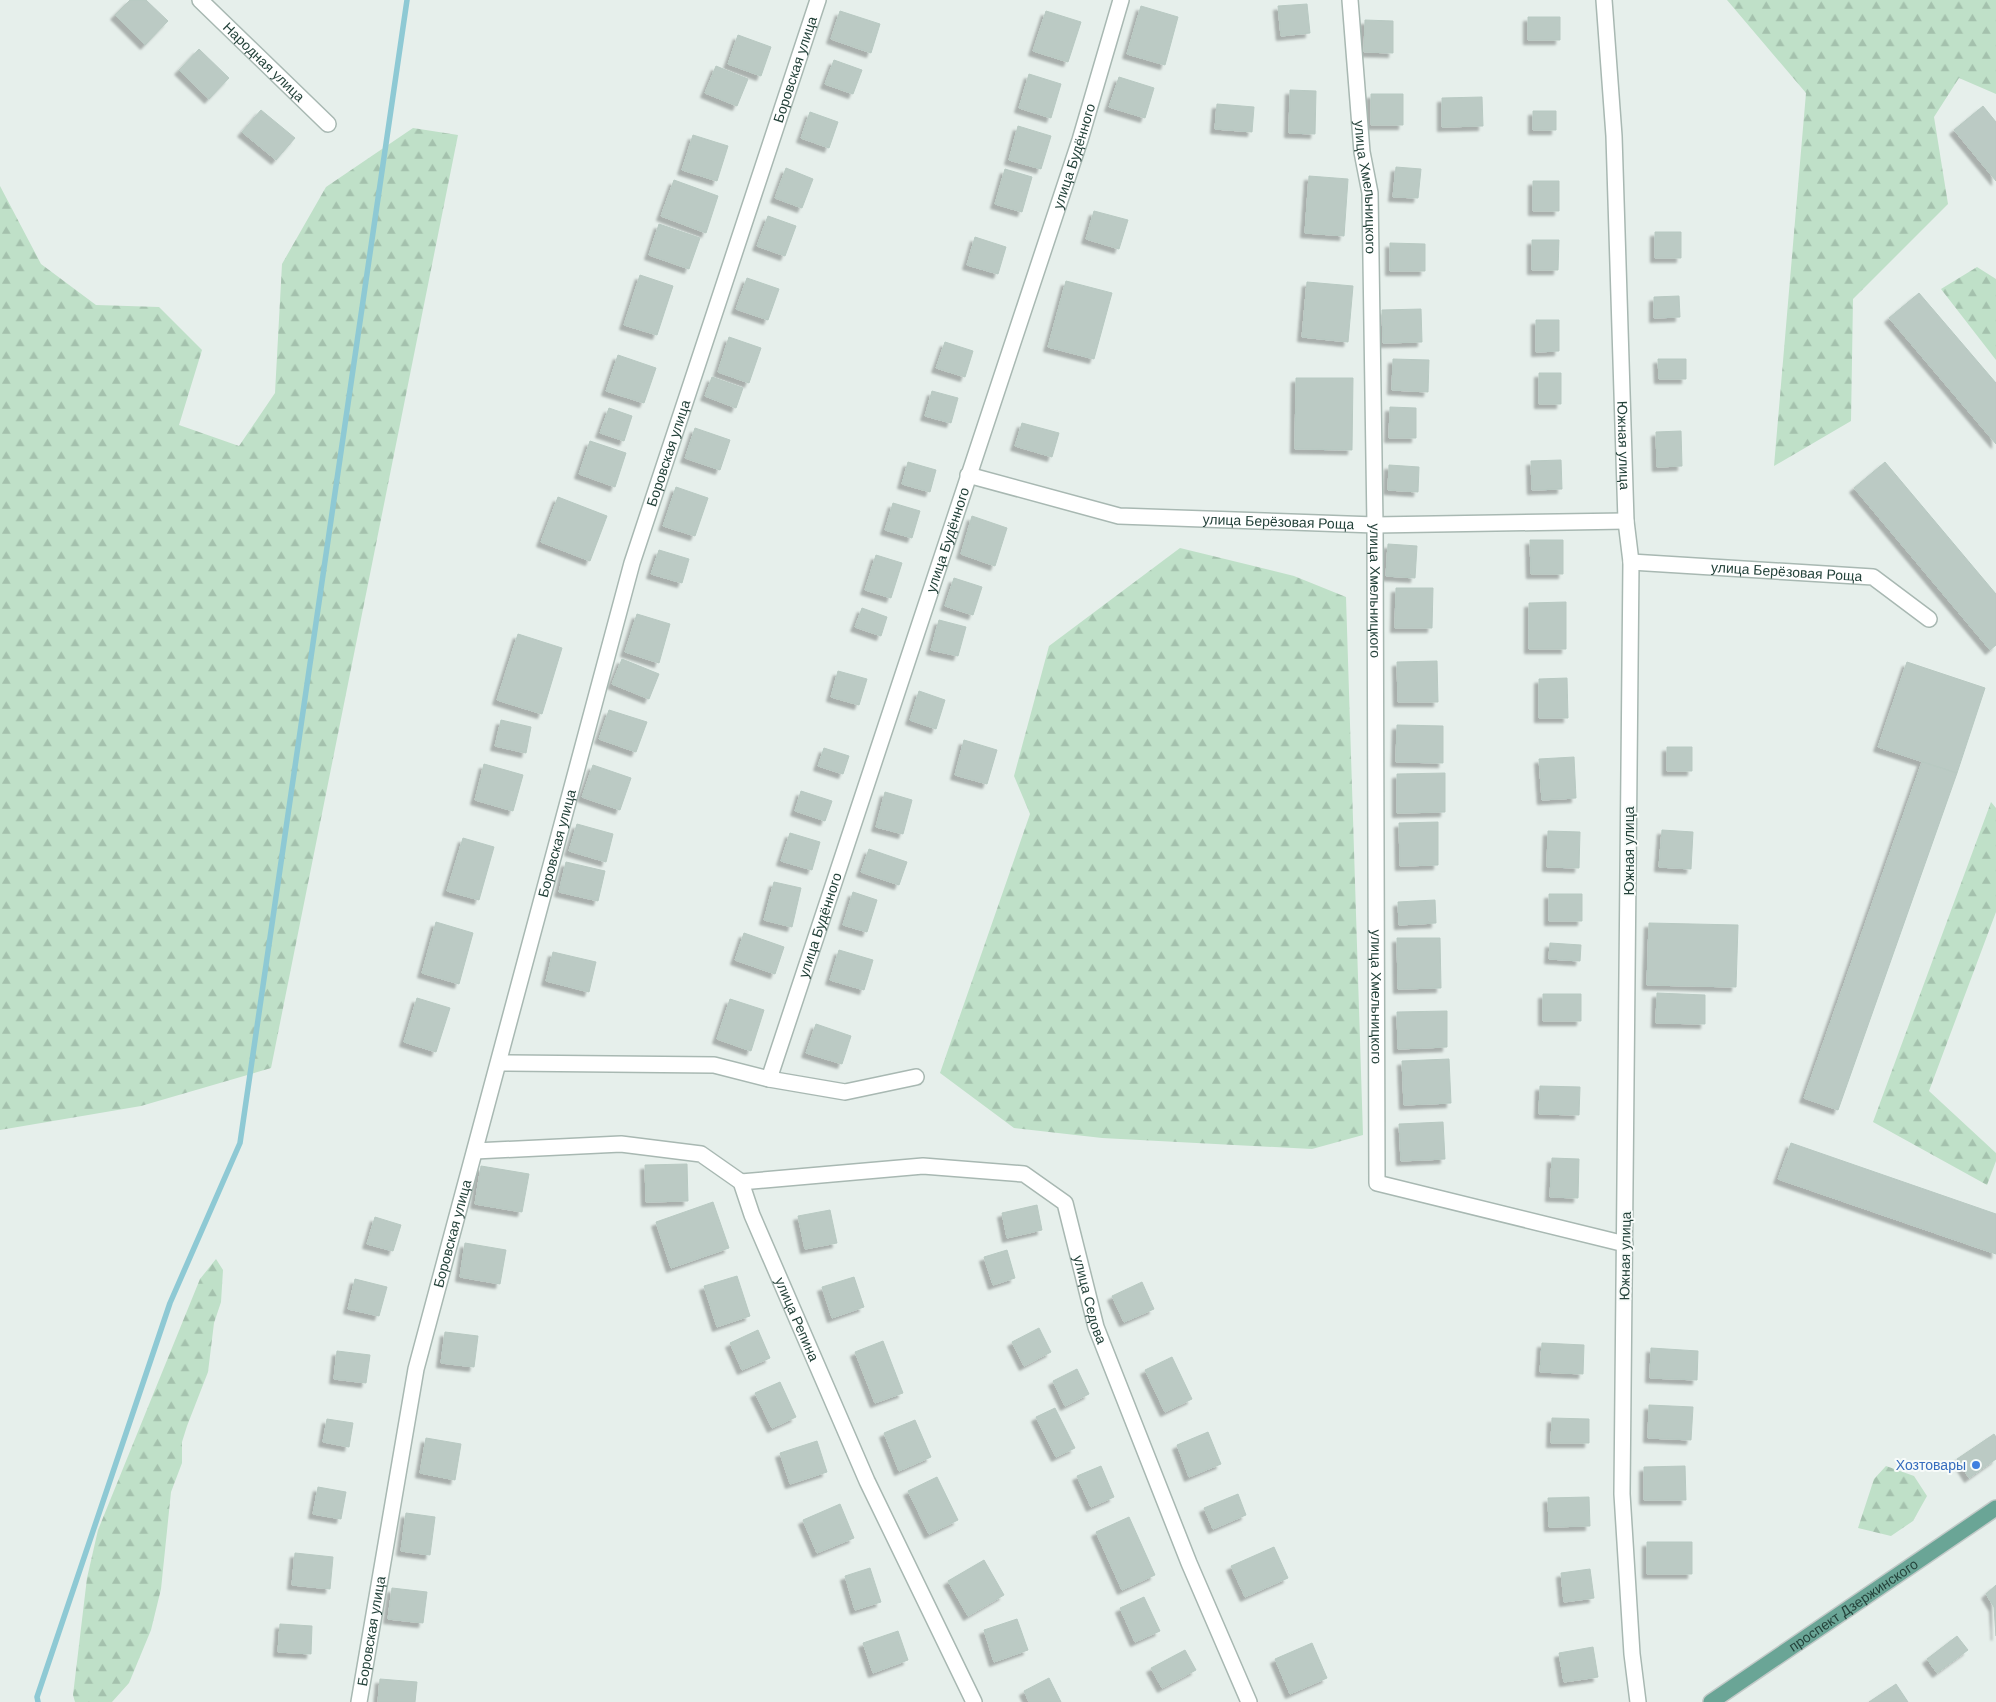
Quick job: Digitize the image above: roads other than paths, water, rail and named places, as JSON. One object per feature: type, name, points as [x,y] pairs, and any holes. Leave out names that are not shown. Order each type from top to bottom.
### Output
[{"type":"main road","name":"проспект Дзержинского","points":[[1711,1702],[1996,1508]]},
{"type":"street","name":"Народная улица","points":[[200,0],[328,124]]},
{"type":"street","name":"Боровская улица","points":[[359,1702],[416,1370],[632,563],[818,0]]},
{"type":"street","name":"улица Будённого","points":[[769,1080],[1080,140],[1121,0]]},
{"type":"street","name":"улица Хмельницкого","points":[[1350,0],[1362,152],[1370,193],[1375,525],[1377,1183],[1625,1244]]},
{"type":"street","name":"Южная улица","points":[[1604,0],[1614,136],[1626,521],[1631,562],[1622,1494],[1632,1654],[1638,1702]]},
{"type":"street","name":"улица Берёзовая Роща","points":[[968,474],[1119,516],[1375,525],[1626,521]]},
{"type":"street","name":"улица Берёзовая Роща","points":[[1631,562],[1873,577],[1929,619]]},
{"type":"street","points":[[499,1063],[714,1065],[769,1080],[845,1092],[916,1077]]},
{"type":"street","points":[[475,1151],[630,1145],[701,1154],[741,1182]]},
{"type":"street","name":"улица Седова","points":[[741,1182],[923,1166],[1024,1174],[1065,1202],[1096,1327],[1189,1563],[1249,1702]]},
{"type":"street","name":"улица Репина","points":[[741,1182],[752,1215],[867,1481],[974,1702]]},
{"type":"waterway","points":[[38,1702],[37,1697],[170,1303],[240,1143],[407,0]]},
{"type":"place","name":"Хозтовары","points":[[1976,1465]]}]
